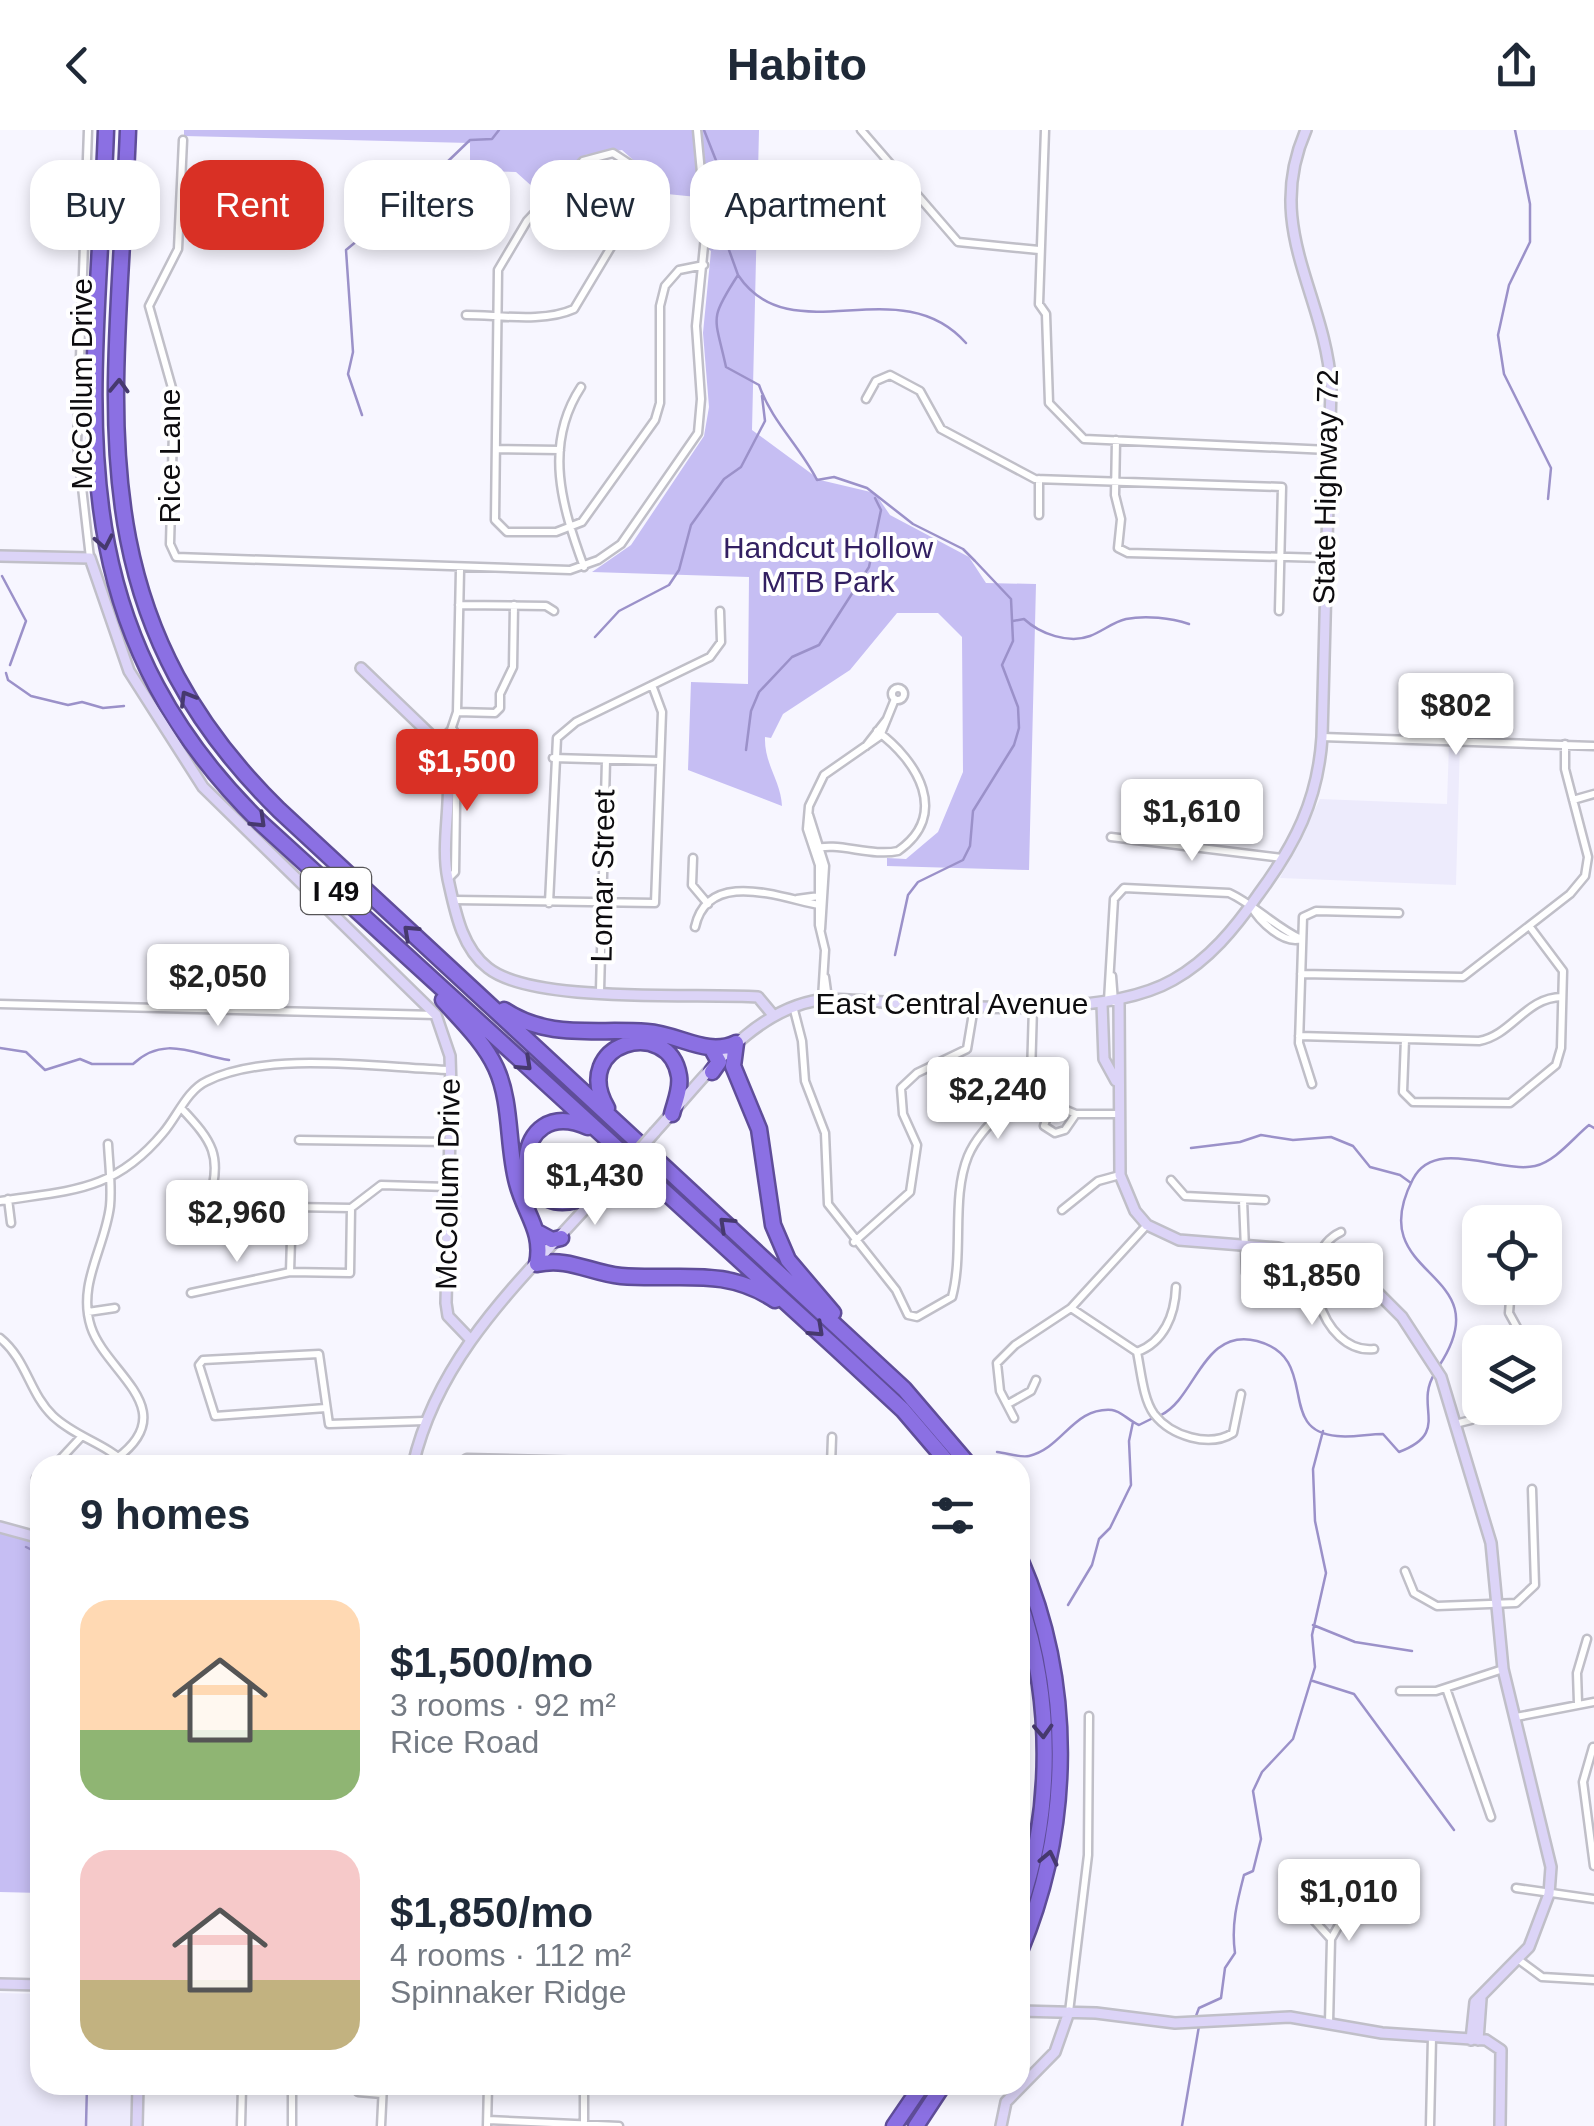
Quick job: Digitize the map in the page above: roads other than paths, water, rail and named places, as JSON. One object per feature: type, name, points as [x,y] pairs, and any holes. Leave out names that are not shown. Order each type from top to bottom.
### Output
[{"type":"highway","name":"I 49","points":[[106,130],[95,470],[105,549],[128,627],[162,700],[206,766],[261,823],[788,1303],[902,1410],[941,1455]]},
{"type":"highway","name":"I 49","points":[[128,130],[118,477],[130,560],[156,641],[197,715],[249,780],[922,1408],[960,1455]]},
{"type":"highway","points":[[412,960],[494,1063],[504,1092],[517,1183],[539,1233],[540,1260],[562,1259],[621,1276],[717,1275],[788,1303]]},
{"type":"highway","points":[[459,977],[532,1026],[566,1032],[662,1033],[713,1050],[736,1044],[734,1066],[759,1130],[772,1225],[788,1260],[850,1332],[852,1342]]},
{"type":"highway","points":[[613,1117],[599,1092],[600,1068],[615,1049],[634,1042],[655,1045],[674,1064],[679,1082],[672,1114]]},
{"type":"highway","points":[[712,1072],[718,1062],[713,1050]]},
{"type":"highway","points":[[601,1134],[568,1121],[544,1127],[528,1146],[530,1178],[547,1197],[568,1202],[587,1196],[617,1174]]},
{"type":"highway","points":[[539,1233],[556,1242]]},
{"type":"highway","points":[[1030,1589],[1048,1643],[1058,1707],[1060,1755],[1050,1853],[1030,1918]]},
{"type":"highway","points":[[1030,1644],[1039,1681],[1044,1774],[1030,1870]]},
{"type":"highway","points":[[894,2126],[915,2095]]},
{"type":"highway","points":[[916,2126],[936,2095]]},
{"type":"street","name":"McCollum Drive","points":[[88,130],[78,443],[90,558],[129,671],[203,788],[436,1016],[450,1070],[446,1303],[448,1316],[470,1339]]},
{"type":"street","points":[[438,742],[452,728],[457,712],[460,570],[584,566],[621,544],[698,433],[701,399],[696,326],[706,226],[697,130]]},
{"type":"street","points":[[861,130],[958,242],[1039,250]]},
{"type":"street","points":[[1045,130],[1039,304],[1046,314],[1049,404],[1084,440],[1329,450]]},
{"type":"street","name":"State Highway 72","points":[[1292,847],[1316,790],[1322,736],[1329,450],[1329,361],[1298,264],[1290,219],[1294,171],[1306,130]]},
{"type":"street","name":"Rice Lane","points":[[184,140],[178,249],[149,306],[174,395],[172,551],[184,560],[460,570]]},
{"type":"street","points":[[466,315],[497,315],[558,316],[580,303],[640,197],[640,180],[624,158],[607,152],[588,157],[532,215],[500,266],[497,315],[495,520],[499,529],[542,533],[570,528],[590,515],[656,420],[660,402],[662,293],[679,270],[704,265]]},
{"type":"street","points":[[866,399],[876,380],[890,375],[902,380],[920,390],[942,429],[1040,480],[1282,487],[1279,610]]},
{"type":"street","points":[[581,387],[565,415],[560,450],[561,506],[584,566]]},
{"type":"street","points":[[1116,440],[1115,482],[1122,519],[1118,548],[1128,553],[1325,558]]},
{"type":"street","points":[[496,448],[560,450]]},
{"type":"street","points":[[1039,515],[1040,480]]},
{"type":"street","points":[[0,556],[90,558]]},
{"type":"street","points":[[459,605],[546,606],[554,611]]},
{"type":"street","points":[[457,712],[495,713],[500,708],[500,694],[513,667],[514,605]]},
{"type":"street","points":[[550,904],[554,745],[564,729],[699,663],[718,648],[720,610]]},
{"type":"street","points":[[360,668],[438,742],[448,768],[448,879],[465,939],[485,966],[503,978],[545,988],[758,997],[773,1015]]},
{"type":"street","points":[[454,900],[655,903],[662,712],[652,685]]},
{"type":"street","points":[[821,929],[825,872],[808,814],[814,788],[824,775],[878,735],[895,699]]},
{"type":"street","points":[[448,879],[454,872],[457,736],[452,728]]},
{"type":"street","points":[[817,848],[890,853],[909,844],[920,832],[928,804],[910,765],[878,735]]},
{"type":"street","points":[[1322,736],[1594,746]]},
{"type":"street","points":[[1300,974],[1463,977],[1578,887],[1591,857],[1564,770],[1565,744]]},
{"type":"street","points":[[553,758],[660,761]]},
{"type":"street","name":"Lomar Street","points":[[600,991],[606,760]]},
{"type":"street","points":[[1573,800],[1594,794]]},
{"type":"street","points":[[1111,838],[1277,854],[1284,860]]},
{"type":"street","name":"East Central Avenue","points":[[416,1455],[425,1420],[445,1376],[470,1339],[736,1044],[773,1015],[825,999],[1033,1006],[1111,1002],[1148,992],[1189,970],[1250,906],[1292,847]]},
{"type":"street","points":[[817,848],[825,999]]},
{"type":"street","points":[[693,858],[692,885],[708,904]]},
{"type":"street","points":[[1116,1081],[1104,1059],[1111,1002],[1114,900],[1124,888],[1215,890],[1250,906],[1288,940],[1301,939]]},
{"type":"street","points":[[695,927],[708,904],[740,890],[819,900]]},
{"type":"street","points":[[1312,1084],[1300,1036],[1303,917],[1308,912],[1399,913]]},
{"type":"street","points":[[1404,1039],[1406,1099],[1498,1105],[1519,1098],[1556,1066],[1560,1057],[1563,971],[1530,927]]},
{"type":"street","points":[[1300,1036],[1490,1039],[1538,1001],[1562,996]]},
{"type":"street","points":[[1111,1002],[1120,1175],[1126,1197],[1147,1225],[1179,1240],[1241,1244],[1321,1258],[1356,1277],[1402,1317],[1441,1377],[1491,1543],[1503,1668],[1546,1836],[1549,1894],[1540,1925],[1519,1960],[1473,2006],[1474,2040]]},
{"type":"street","points":[[0,1004],[436,1016]]},
{"type":"street","points":[[854,1242],[910,1192],[916,1145],[902,1114],[901,1088],[906,1080],[967,1049],[972,1040],[974,1004]]},
{"type":"street","points":[[793,1006],[802,1041],[804,1081],[825,1133],[828,1204],[854,1242],[896,1290],[908,1315],[917,1317],[946,1304],[955,1287],[966,1159],[992,1119],[1031,1075],[1033,1006]]},
{"type":"street","points":[[11,1223],[4,1200],[87,1189],[138,1162],[203,1082],[258,1068],[450,1070]]},
{"type":"street","points":[[182,1109],[210,1139],[216,1162],[209,1201]]},
{"type":"street","points":[[1076,1114],[1060,1132],[1044,1126],[1046,1117],[1056,1110],[1117,1114]]},
{"type":"street","points":[[299,1140],[450,1142]]},
{"type":"street","points":[[108,1144],[110,1180],[105,1231],[88,1286],[88,1312],[99,1344],[130,1384],[144,1412],[140,1431],[122,1455]]},
{"type":"street","points":[[1062,1210],[1098,1181],[1120,1175]]},
{"type":"street","points":[[1171,1180],[1185,1196],[1265,1200]]},
{"type":"street","points":[[290,1272],[292,1206],[352,1208],[380,1185],[448,1187]]},
{"type":"street","points":[[1243,1200],[1241,1244],[1246,1274]]},
{"type":"street","points":[[190,1294],[290,1272],[350,1273],[352,1208]]},
{"type":"street","points":[[1014,1418],[1000,1391],[997,1363],[1015,1345],[1071,1308],[1147,1225]]},
{"type":"street","points":[[1340,1232],[1333,1235],[1321,1258],[1314,1288],[1330,1324],[1350,1346],[1374,1349]]},
{"type":"street","points":[[1137,1352],[1150,1348],[1162,1334],[1176,1288]]},
{"type":"street","points":[[88,1312],[115,1308]]},
{"type":"street","points":[[1071,1308],[1137,1352],[1152,1412],[1192,1439],[1224,1438],[1233,1432],[1241,1394]]},
{"type":"street","points":[[0,1338],[20,1357],[40,1402],[109,1455]]},
{"type":"street","points":[[326,1408],[212,1415],[200,1369],[203,1360],[319,1354],[329,1424],[335,1427],[425,1420]]},
{"type":"street","points":[[1008,1404],[1030,1391],[1036,1380]]},
{"type":"street","points":[[1455,1424],[1462,1422]]},
{"type":"street","points":[[64,1455],[82,1436]]},
{"type":"street","points":[[831,1455],[832,1437]]},
{"type":"street","points":[[1406,1571],[1414,1593],[1437,1606],[1516,1604],[1534,1585],[1532,1489]]},
{"type":"street","points":[[0,1526],[30,1535]]},
{"type":"street","points":[[1578,1702],[1577,1673],[1587,1639]]},
{"type":"street","points":[[1400,1691],[1446,1688],[1503,1668]]},
{"type":"street","points":[[1446,1688],[1491,1817]]},
{"type":"street","points":[[1516,1717],[1578,1702],[1594,1702]]},
{"type":"street","points":[[1030,2078],[1055,2052],[1069,2012],[1088,1855],[1090,1716]]},
{"type":"street","points":[[1592,1747],[1582,1782],[1594,1866]]},
{"type":"street","points":[[1329,2023],[1331,1939],[1344,1916],[1383,1875]]},
{"type":"street","points":[[1516,1888],[1594,1899]]},
{"type":"street","points":[[1304,1890],[1310,1918],[1331,1939]]},
{"type":"street","points":[[1519,1960],[1542,1977],[1594,1980]]},
{"type":"street","points":[[0,1984],[30,1986]]},
{"type":"street","points":[[1030,2011],[1175,2023],[1273,2017],[1493,2042],[1501,2050],[1500,2126]]},
{"type":"street","points":[[1430,2126],[1432,2037]]},
{"type":"street","points":[[137,2126],[138,2095]]},
{"type":"street","points":[[242,2095],[242,2126]]},
{"type":"street","points":[[292,2095],[292,2126]]},
{"type":"street","points":[[381,2126],[382,2095]]},
{"type":"street","points":[[488,2095],[488,2123],[584,2121],[619,2126]]},
{"type":"street","points":[[584,2095],[584,2121]]},
{"type":"street","points":[[1001,2126],[1006,2102],[1013,2095]]},
{"type":"waterway","points":[[362,415],[348,374],[353,352],[346,250],[470,140],[492,139],[499,130]]},
{"type":"waterway","points":[[704,130],[719,168],[714,176],[734,241],[729,250],[738,275],[718,311],[717,328],[726,367],[759,385],[771,411],[817,480],[834,477],[867,488],[913,524],[963,549],[1011,599],[1013,641],[1002,665],[1018,707],[1019,728],[1014,745],[973,811],[970,846],[963,860],[918,882],[908,895],[895,955]]},
{"type":"waterway","points":[[1515,130],[1530,204],[1530,242],[1509,285],[1498,335],[1504,374],[1551,468],[1548,499]]},
{"type":"waterway","points":[[738,275],[760,298],[787,309],[910,312],[939,322],[966,343]]},
{"type":"waterway","points":[[595,637],[619,611],[669,585],[679,570],[691,525],[724,479],[741,467],[765,421],[762,396]]},
{"type":"waterway","points":[[746,750],[751,711],[759,692],[792,657],[819,645],[869,567],[881,510],[875,498]]},
{"type":"waterway","points":[[2,576],[26,621],[10,665]]},
{"type":"waterway","points":[[1013,621],[1024,619],[1046,633],[1073,639],[1090,636],[1126,619],[1158,618],[1189,624]]},
{"type":"waterway","points":[[6,673],[8,680],[31,696],[68,705],[82,702],[103,708],[124,706]]},
{"type":"waterway","points":[[0,1048],[26,1052],[45,1070],[80,1059],[92,1064],[133,1064],[145,1055],[168,1048],[229,1060]]},
{"type":"waterway","points":[[1439,1366],[1454,1334],[1455,1309],[1404,1237],[1402,1212],[1413,1179],[1423,1166],[1452,1158],[1535,1166],[1557,1154],[1589,1125],[1594,1128]]},
{"type":"waterway","points":[[1191,1148],[1240,1142],[1261,1135],[1293,1140],[1331,1137],[1353,1146],[1370,1167],[1400,1175],[1411,1183]]},
{"type":"waterway","points":[[1161,1415],[1173,1406],[1202,1366],[1224,1344],[1239,1339],[1257,1341],[1277,1350],[1288,1362],[1301,1408],[1318,1431],[1342,1436],[1383,1434],[1399,1452],[1424,1436],[1429,1418],[1429,1385],[1435,1373]]},
{"type":"waterway","points":[[1029,1455],[1041,1452],[1078,1421],[1099,1411],[1115,1411],[1139,1425],[1153,1418]]},
{"type":"waterway","points":[[1068,1605],[1092,1565],[1099,1539],[1110,1528],[1131,1485],[1129,1441],[1133,1422]]},
{"type":"waterway","points":[[1196,2016],[1199,2008],[1221,1998],[1225,1968],[1235,1953],[1234,1923],[1239,1895],[1244,1875],[1253,1871],[1261,1839],[1253,1791],[1262,1772],[1293,1739],[1315,1667],[1312,1635],[1326,1573],[1315,1521],[1313,1469],[1323,1431]]},
{"type":"waterway","points":[[997,1452],[1018,1455]]},
{"type":"waterway","points":[[26,1547],[30,1549]]},
{"type":"waterway","points":[[1313,1625],[1355,1642],[1412,1651]]},
{"type":"waterway","points":[[1313,1681],[1354,1694],[1454,1830]]},
{"type":"waterway","points":[[1182,2126],[1199,2026]]},
{"type":"waterway","points":[[86,2126],[87,2095]]},
{"type":"park label","name":"Handcut Hollow MTB Park","points":[[828,565]]}]
